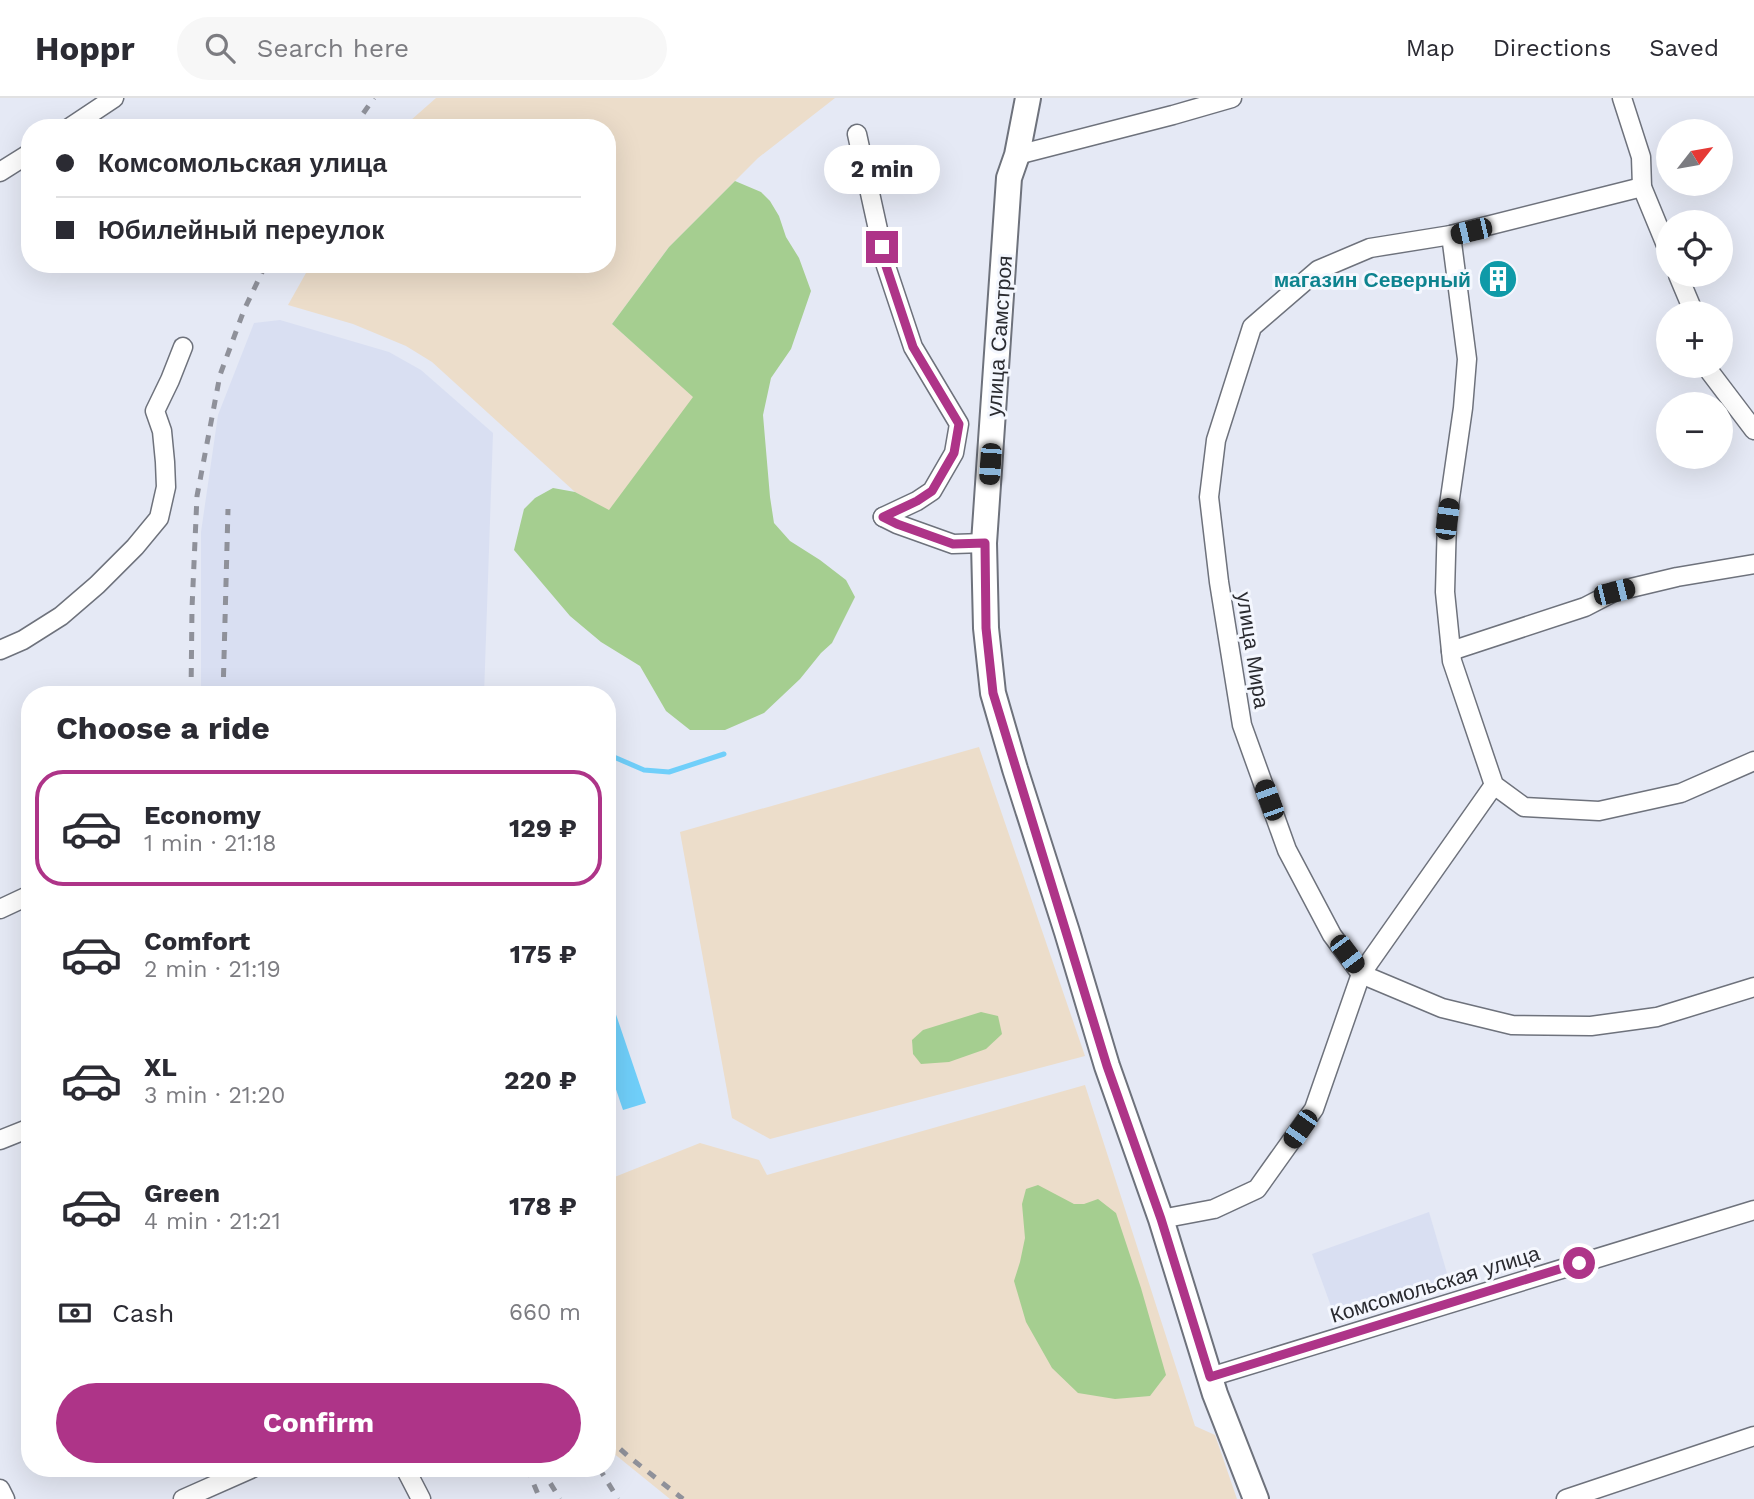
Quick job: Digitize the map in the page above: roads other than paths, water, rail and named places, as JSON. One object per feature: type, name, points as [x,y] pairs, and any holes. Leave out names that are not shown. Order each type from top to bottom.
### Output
[{"type":"street","points":[[82,119],[114,98]]},
{"type":"street","name":"улица Самстроя","points":[[1028,98],[1017,155],[1009,178],[985,543],[986,628],[993,693],[1107,1066],[1161,1219],[1210,1377],[1256,1499]]},
{"type":"street","points":[[1017,155],[1231,98]]},
{"type":"street","points":[[1622,98],[1641,157],[1642,187],[1656,221]]},
{"type":"street","points":[[857,134],[886,266],[913,347],[959,424],[954,453],[932,491],[883,517],[953,544],[985,543]]},
{"type":"street","points":[[0,172],[21,159]]},
{"type":"street","name":"улица Мира","points":[[1361,974],[1332,935],[1287,850],[1242,725],[1219,582],[1209,497],[1216,439],[1252,327],[1318,270],[1370,248],[1451,235],[1642,187]]},
{"type":"street","points":[[1451,235],[1467,359],[1463,408],[1447,519],[1445,592],[1452,661],[1494,785],[1524,807],[1599,811],[1681,793],[1754,761]]},
{"type":"street","points":[[0,650],[23,640],[61,616],[135,547],[159,518],[166,487],[162,432],[155,411],[183,347]]},
{"type":"street","points":[[1715,378],[1754,430]]},
{"type":"street","points":[[1451,650],[1585,607],[1614,592],[1677,577],[1754,565]]},
{"type":"street","points":[[1161,1219],[1214,1209],[1257,1189],[1314,1109],[1361,974],[1494,785]]},
{"type":"street","points":[[0,909],[21,899]]},
{"type":"street","points":[[1361,974],[1442,1008],[1511,1025],[1591,1026],[1657,1017],[1754,987]]},
{"type":"street","points":[[0,1140],[21,1132]]},
{"type":"street","name":"Комсомольская улица","points":[[1210,1377],[1754,1210]]},
{"type":"street","points":[[1566,1499],[1754,1436]]},
{"type":"street","points":[[183,1499],[233,1477]]},
{"type":"street","points":[[410,1477],[421,1499]]},
{"type":"street","points":[[0,1489],[5,1499]]},
{"type":"water","points":[[616,1015],[646,1103],[623,1110],[616,1089]]},
{"type":"waterway","points":[[616,758],[644,770],[669,772],[724,754]]},
{"type":"railway","points":[[359,119],[374,98]]},
{"type":"railway","points":[[191,686],[197,496],[220,375],[244,310],[262,273]]},
{"type":"railway","points":[[223,686],[228,509]]},
{"type":"railway","points":[[616,1445],[683,1499]]},
{"type":"railway","points":[[531,1477],[540,1499]]},
{"type":"railway","points":[[547,1477],[560,1499]]},
{"type":"railway","points":[[605,1477],[618,1499]]},
{"type":"place","name":"магазин Северный","points":[[1498,279]]}]
